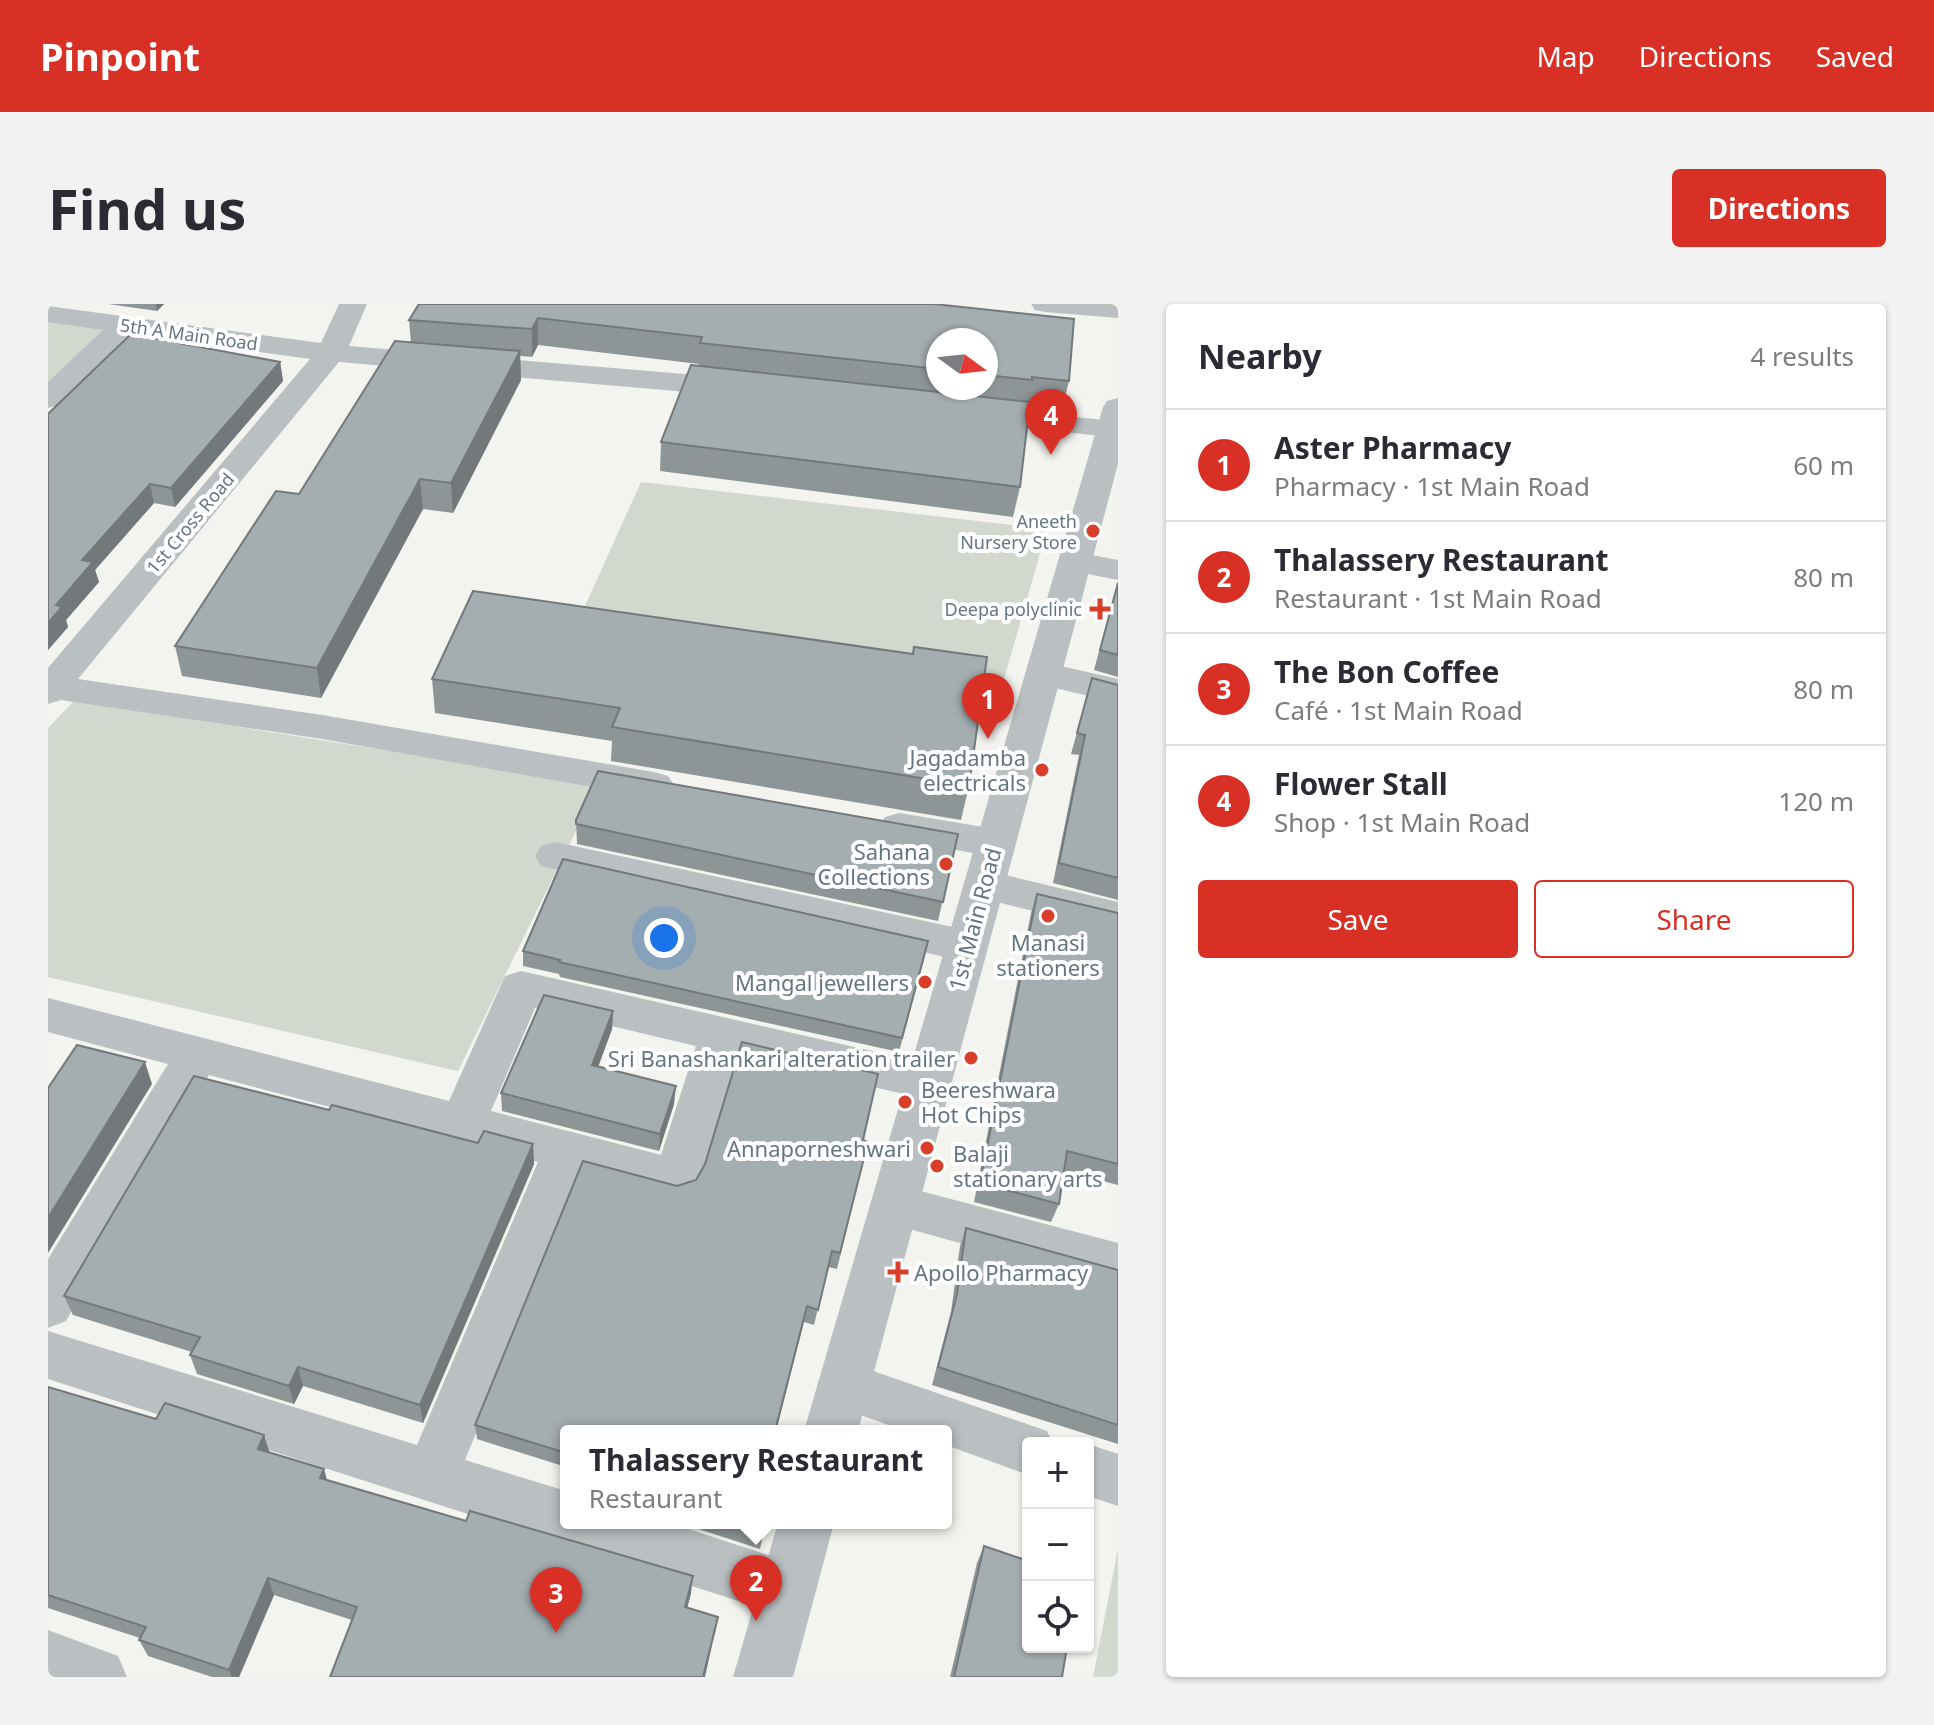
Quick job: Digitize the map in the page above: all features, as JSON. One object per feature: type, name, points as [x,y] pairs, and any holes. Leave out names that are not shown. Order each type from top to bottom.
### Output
[{"type":"street","name":"1st Cross Road","points":[[50,689],[331,353],[353,304]]},
{"type":"street","points":[[1045,304],[1118,310]]},
{"type":"street","name":"5th A Main Road","points":[[48,314],[331,353],[686,381],[781,392]]},
{"type":"street","points":[[48,399],[125,325]]},
{"type":"street","points":[[938,410],[1114,431]]},
{"type":"street","name":"1st Main Road","points":[[838,1408],[995,843],[1114,431]]},
{"type":"street","points":[[1075,562],[1118,570]]},
{"type":"street","points":[[1043,674],[1118,691]]},
{"type":"street","points":[[50,689],[322,727],[682,789]]},
{"type":"street","points":[[870,822],[995,843]]},
{"type":"street","points":[[555,856],[967,946]]},
{"type":"street","points":[[984,885],[1118,917]]},
{"type":"street","points":[[463,1123],[521,988],[929,1082]]},
{"type":"street","points":[[48,1015],[677,1179],[722,1034]]},
{"type":"street","points":[[48,1305],[198,1054]]},
{"type":"street","points":[[431,1476],[567,1150]]},
{"type":"street","points":[[894,1205],[1118,1265]]},
{"type":"street","points":[[48,1355],[560,1516]]},
{"type":"street","points":[[838,1408],[917,1425]]},
{"type":"street","points":[[952,1433],[1022,1448]]},
{"type":"street","points":[[1094,1472],[1118,1480]]},
{"type":"street","points":[[601,1529],[788,1588]]},
{"type":"street","points":[[763,1677],[804,1529]]},
{"type":"street","points":[[48,1660],[97,1677]]},
{"type":"shaded area","points":[[48,314],[125,325],[48,399]]},
{"type":"shaded area","points":[[641,482],[1047,529],[1002,686],[575,628]]},
{"type":"shaded area","points":[[74,701],[599,784],[458,1071],[48,977],[48,728]]},
{"type":"shaded area","points":[[1118,1549],[1118,1677],[1093,1677]]},
{"type":"building","points":[[419,304],[934,304],[1074,319],[1069,381],[998,376],[998,328],[926,328],[926,368],[700,343],[702,337],[538,318],[532,329],[409,320]]},
{"type":"building","points":[[131,334],[280,362],[171,488],[150,484],[82,560],[93,562],[56,605],[62,607],[48,623],[48,414]]},
{"type":"building","points":[[395,341],[520,351],[451,483],[420,479],[317,668],[175,646],[276,491],[299,494]]},
{"type":"building","points":[[691,365],[926,391],[926,400],[998,399],[1030,402],[1020,487],[661,442]]},
{"type":"building","points":[[1118,583],[1118,655],[1100,650]]},
{"type":"building","points":[[473,591],[913,654],[914,647],[987,657],[969,786],[612,727],[620,708],[432,679]]},
{"type":"building","points":[[1092,678],[1118,685],[1118,878],[1059,863],[1085,735],[1077,733]]},
{"type":"building","points":[[598,771],[958,834],[943,902],[576,824]]},
{"type":"building","points":[[563,859],[928,941],[902,1038],[559,962],[523,951]]},
{"type":"building","points":[[1037,894],[1118,913],[1118,1164],[1067,1151],[1059,1204],[980,1183]]},
{"type":"building","points":[[544,995],[613,1011],[592,1065],[676,1086],[660,1134],[501,1093]]},
{"type":"building","points":[[742,1042],[878,1074],[863,1140],[868,1142],[840,1253],[832,1251],[818,1310],[807,1306],[777,1425],[560,1425],[560,1451],[475,1425],[583,1161],[677,1186],[696,1180],[705,1164]]},
{"type":"building","points":[[77,1045],[145,1062],[48,1218],[48,1088]]},
{"type":"building","points":[[194,1076],[329,1110],[332,1105],[478,1143],[484,1131],[533,1144],[420,1405],[298,1367],[289,1386],[190,1355],[200,1337],[64,1296]]},
{"type":"building","points":[[966,1228],[1118,1270],[1118,1425],[938,1367],[957,1294]]},
{"type":"building","points":[[48,1387],[156,1419],[165,1403],[264,1435],[258,1449],[324,1469],[320,1478],[466,1521],[470,1511],[693,1576],[685,1607],[718,1617],[703,1677],[330,1677],[357,1607],[268,1578],[229,1670],[139,1640],[146,1627],[48,1595]]},
{"type":"building","points":[[742,1529],[764,1529],[762,1536]]},
{"type":"building","points":[[984,1546],[1022,1559],[1022,1653],[1066,1653],[1062,1677],[954,1677]]},
{"type":"place","name":"Flower Stall","points":[[1051,455]]},
{"type":"place","name":"Aneeth Nursery Store","points":[[1093,531]]},
{"type":"place","name":"Deepa polyclinic","points":[[1100,609]]},
{"type":"place","name":"Aster Pharmacy","points":[[988,739]]},
{"type":"place","name":"Jagadamba electricals","points":[[1042,770]]},
{"type":"place","name":"Sahana Collections","points":[[946,864]]},
{"type":"place","name":"Manasi stationers","points":[[1048,916]]},
{"type":"place","name":"Mangal jewellers","points":[[925,982]]},
{"type":"place","name":"Sri Banashankari alteration trailer","points":[[971,1058]]},
{"type":"place","name":"Beereshwara Hot Chips","points":[[905,1102]]},
{"type":"place","name":"Annaporneshwari","points":[[927,1148]]},
{"type":"place","name":"Balaji stationary arts","points":[[937,1166]]},
{"type":"place","name":"Apollo Pharmacy","points":[[898,1272]]},
{"type":"place","name":"Thalassery Restaurant","points":[[756,1621]]},
{"type":"place","name":"The Bon Coffee","points":[[556,1633]]}]
